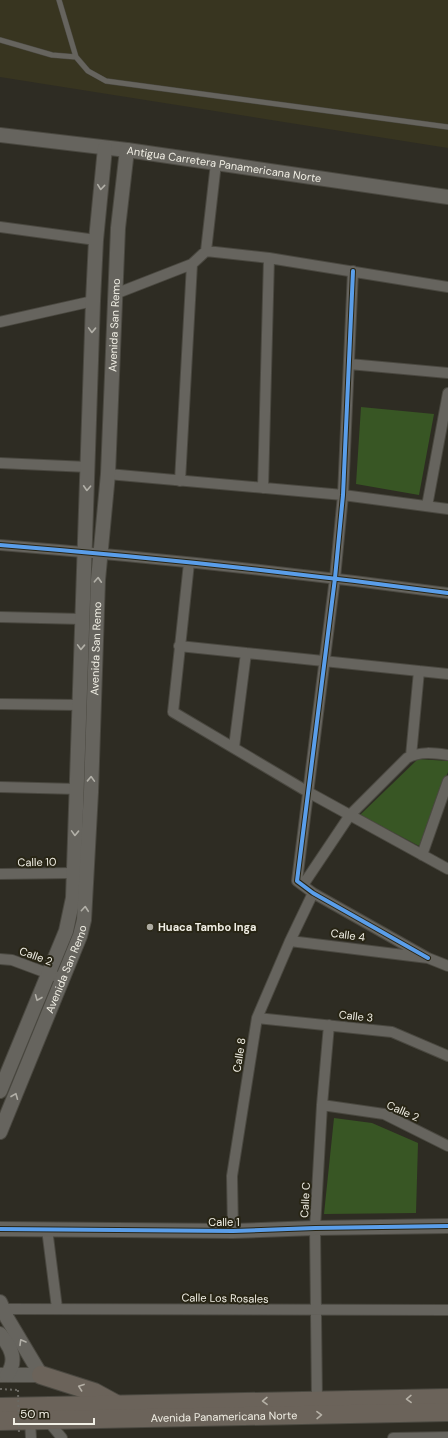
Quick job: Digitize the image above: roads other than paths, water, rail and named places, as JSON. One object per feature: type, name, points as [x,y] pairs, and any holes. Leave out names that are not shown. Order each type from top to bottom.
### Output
[{"type":"highway","points":[[41,1375],[94,1392],[116,1404]]},
{"type":"highway","name":"Avenida Panamericana Norte","points":[[0,1407],[448,1398]]},
{"type":"highway","name":"Avenida Panamericana Norte","points":[[0,1422],[30,1429],[48,1420],[448,1412]]},
{"type":"main road","name":"Antigua Carretera Panamericana Norte","points":[[0,135],[127,150],[448,197]]},
{"type":"main road","name":"Avenida San Remo","points":[[0,1091],[66,931],[70,916],[77,789],[83,552],[88,467],[93,302],[96,240],[105,148]]},
{"type":"main road","name":"Avenida San Remo","points":[[0,1132],[63,979],[80,936],[84,920],[91,792],[100,553],[104,526],[108,474],[114,294],[118,228],[127,150]]},
{"type":"main road","name":"Calle 1","points":[[0,1229],[234,1231],[448,1226]]},
{"type":"main road","points":[[1,1305],[41,1375],[4,1375]]},
{"type":"main road","points":[[0,1334],[13,1355],[14,1363],[4,1375]]},
{"type":"street","points":[[114,294],[192,264],[206,251],[216,163]]},
{"type":"street","points":[[0,227],[96,240]]},
{"type":"street","points":[[206,251],[269,258],[448,287]]},
{"type":"street","points":[[264,488],[269,258]]},
{"type":"street","points":[[180,480],[192,264]]},
{"type":"street","points":[[353,271],[343,495],[335,578],[297,881],[313,893],[428,958]]},
{"type":"street","points":[[0,322],[93,302]]},
{"type":"street","points":[[349,364],[448,373]]},
{"type":"street","points":[[427,506],[448,393]]},
{"type":"street","points":[[0,463],[88,467]]},
{"type":"street","points":[[108,474],[343,495],[448,509]]},
{"type":"street","points":[[0,545],[189,562],[335,578],[448,593]]},
{"type":"street","points":[[189,562],[179,646],[174,712],[308,792],[448,869]]},
{"type":"street","points":[[0,617],[82,619]]},
{"type":"street","points":[[179,646],[448,674]]},
{"type":"street","points":[[234,748],[246,653]]},
{"type":"street","points":[[411,756],[419,670]]},
{"type":"street","points":[[0,704],[79,705]]},
{"type":"street","points":[[303,885],[350,815],[411,756],[432,753],[448,755]]},
{"type":"street","points":[[422,855],[448,781]]},
{"type":"street","points":[[0,787],[77,789]]},
{"type":"street","name":"Calle 10","points":[[0,874],[73,873]]},
{"type":"street","name":"Calle 8","points":[[234,1231],[232,1176],[257,1018],[290,941],[313,893]]},
{"type":"street","name":"Calle 4","points":[[290,941],[428,958],[448,966]]},
{"type":"street","name":"Calle 2","points":[[0,960],[12,960],[63,979]]},
{"type":"street","name":"Calle 3","points":[[257,1018],[392,1032],[448,1056]]},
{"type":"street","name":"Calle C","points":[[317,1401],[315,1228],[322,1105],[329,1025]]},
{"type":"street","name":"Calle 2","points":[[322,1105],[384,1114],[448,1146]]},
{"type":"street","points":[[47,1229],[57,1308]]},
{"type":"street","name":"Calle Los Rosales","points":[[1,1305],[57,1308],[448,1310]]},
{"type":"street","points":[[48,1420],[62,1438]]},
{"type":"street","points":[[393,1438],[448,1437]]},
{"type":"lane","points":[[59,0],[76,58],[88,71],[106,81],[118,84],[448,126]]},
{"type":"lane","points":[[0,40],[52,55],[76,58]]},
{"type":"place","name":"Huaca Tambo Inga","points":[[150,927]]}]
